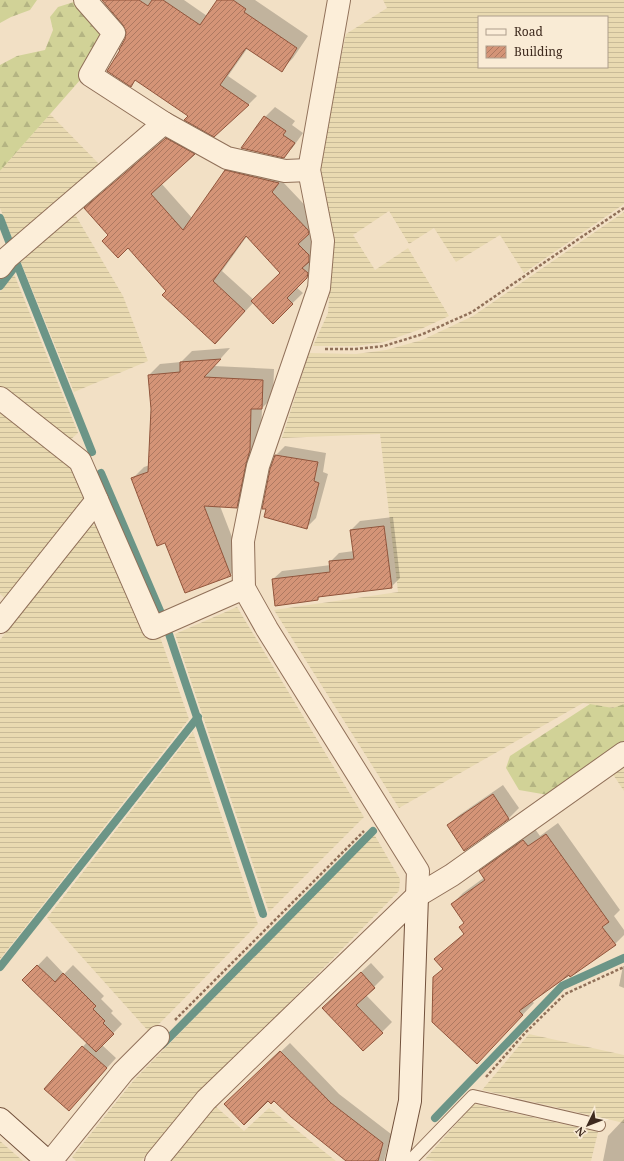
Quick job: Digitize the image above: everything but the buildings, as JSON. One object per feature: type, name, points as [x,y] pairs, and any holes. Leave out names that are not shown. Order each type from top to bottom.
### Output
[{"type":"street","points":[[85,0],[114,33],[90,75],[164,123],[227,158],[285,171],[309,170]]},
{"type":"street","points":[[339,0],[309,170],[323,242],[319,288],[258,466],[243,541],[244,588],[267,629],[418,871],[410,1100],[397,1161]]},
{"type":"street","points":[[0,267],[7,258],[164,123]]},
{"type":"street","points":[[0,398],[80,460],[153,628],[244,588]]},
{"type":"street","points":[[0,622],[97,500]]},
{"type":"street","points":[[156,1161],[206,1100],[417,896],[452,875],[624,753]]},
{"type":"street","points":[[51,1161],[123,1072],[158,1037]]},
{"type":"street","points":[[0,1119],[47,1161]]},
{"type":"lane","points":[[410,1161],[473,1096],[599,1125]]},
{"type":"path","points":[[298,349],[355,349],[384,346],[423,334],[472,312],[624,208]]},
{"type":"path","points":[[158,1037],[382,814]]},
{"type":"path","points":[[473,1096],[473,1093],[525,1034],[565,994],[624,967]]},
{"type":"shaded area","points":[[383,0],[624,0],[624,204],[524,273],[500,235],[456,262],[434,228],[409,244],[389,211],[353,235],[375,270],[408,248],[449,316],[421,329],[384,342],[356,346],[313,346],[328,313],[332,255],[318,167],[346,34],[387,8]]},
{"type":"shaded area","points":[[50,114],[104,169],[15,245],[0,208],[0,171]]},
{"type":"shaded area","points":[[73,211],[123,296],[148,361],[74,392],[20,260]]},
{"type":"shaded area","points":[[624,212],[624,704],[613,708],[583,703],[399,808],[274,610],[398,592],[380,434],[282,438],[309,353],[356,354],[386,350],[422,340],[473,316]]},
{"type":"shaded area","points":[[14,274],[78,433],[69,441],[0,388],[0,292]]},
{"type":"shaded area","points":[[0,405],[71,463],[88,500],[8,601],[0,594]]},
{"type":"shaded area","points":[[90,524],[103,527],[159,634],[189,719],[0,959],[0,640]]},
{"type":"shaded area","points":[[237,607],[364,817],[269,912],[175,634]]},
{"type":"shaded area","points":[[193,732],[258,924],[150,1033],[47,918]]},
{"type":"shaded area","points":[[624,764],[624,791],[612,773]]},
{"type":"shaded area","points":[[374,834],[400,879],[399,891],[201,1093],[141,1161],[76,1161],[72,1157],[134,1080]]},
{"type":"shaded area","points":[[529,1034],[624,1055],[624,1123],[482,1090]]},
{"type":"shaded area","points":[[474,1104],[598,1132],[591,1161],[435,1161],[425,1159]]},
{"type":"shaded area","points":[[215,1106],[244,1131],[269,1108],[336,1161],[167,1161]]},
{"type":"shaded area","points":[[0,1141],[23,1161],[0,1161]]},
{"type":"green space","points":[[0,0],[37,0],[30,10],[0,23]]},
{"type":"green space","points":[[77,1],[106,36],[81,79],[0,171],[0,65],[17,56],[45,50],[53,30],[50,17],[58,7]]},
{"type":"green space","points":[[590,704],[613,708],[624,704],[624,742],[548,795],[519,790],[506,768],[510,756]]},
{"type":"waterway","points":[[0,218],[10,244]]},
{"type":"waterway","points":[[0,286],[17,264],[92,452]]},
{"type":"waterway","points":[[101,473],[161,613]]},
{"type":"waterway","points":[[169,634],[263,914]]},
{"type":"waterway","points":[[0,967],[198,717]]},
{"type":"waterway","points":[[162,1045],[373,831]]},
{"type":"waterway","points":[[435,1118],[562,986],[624,958]]}]
